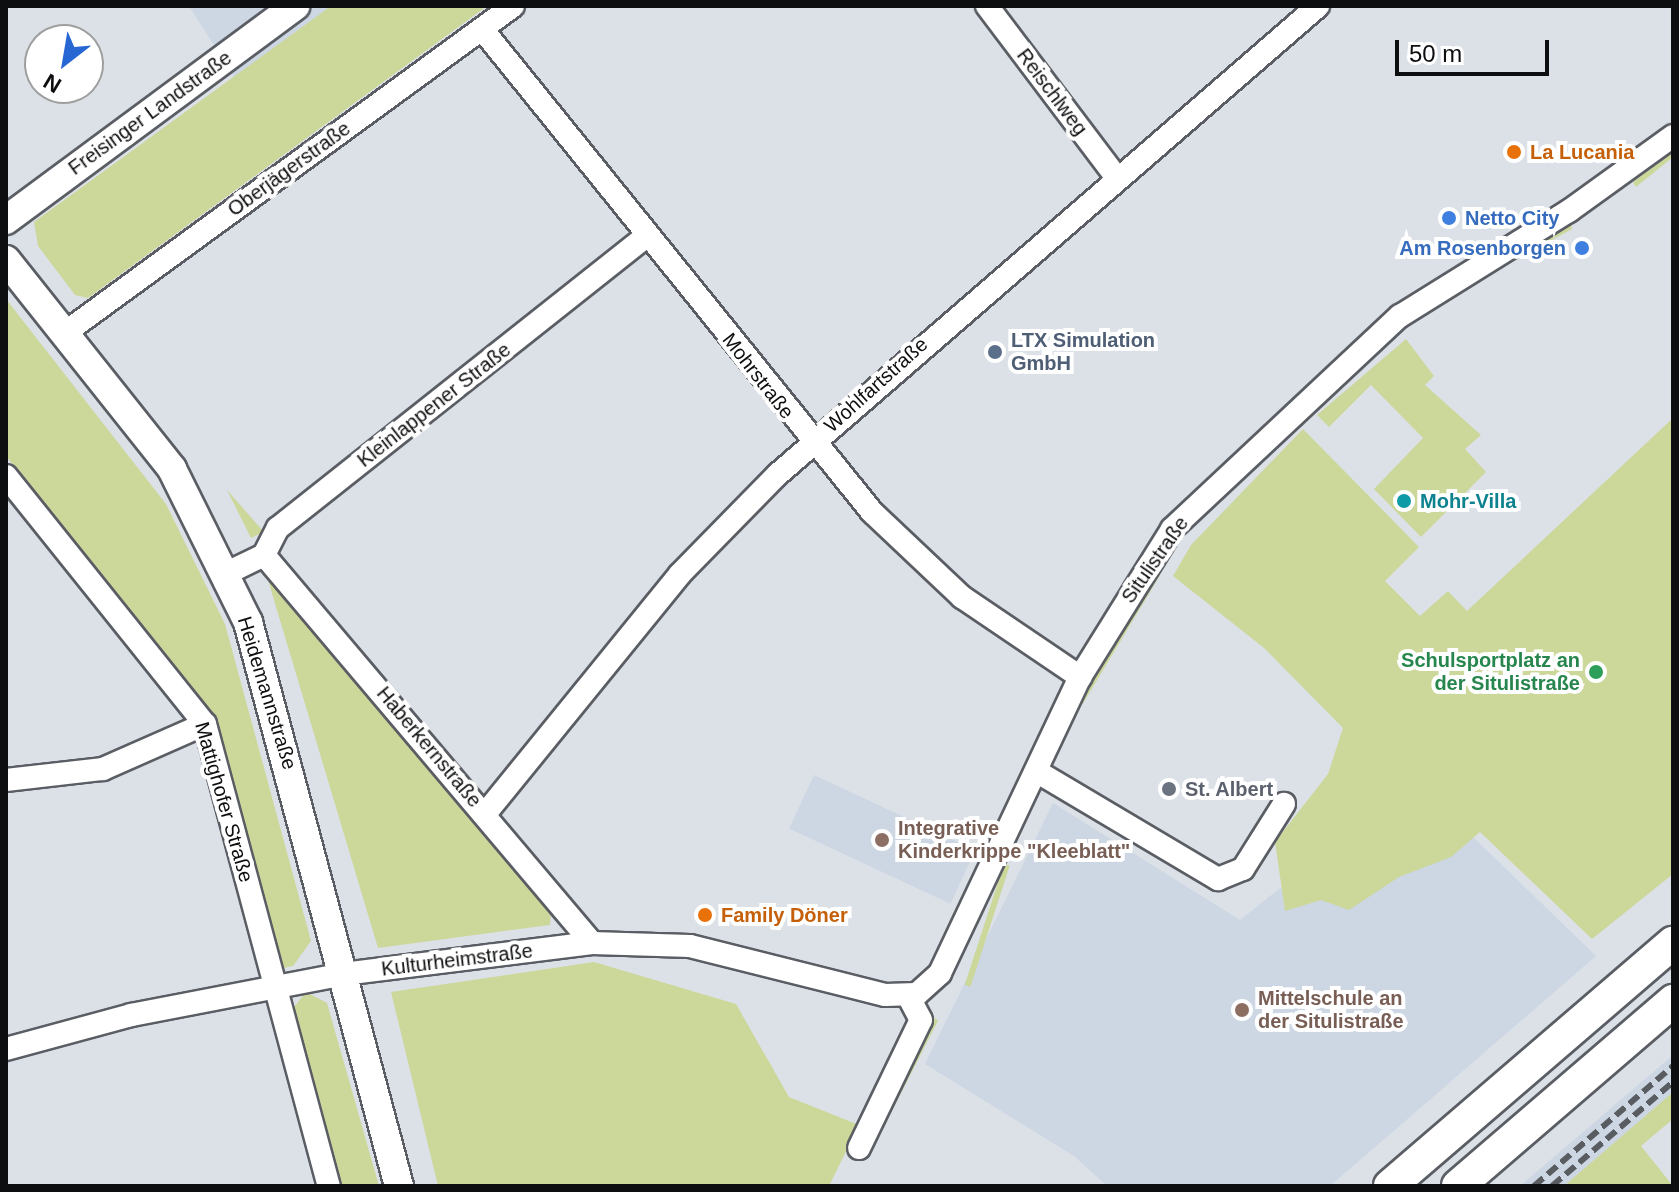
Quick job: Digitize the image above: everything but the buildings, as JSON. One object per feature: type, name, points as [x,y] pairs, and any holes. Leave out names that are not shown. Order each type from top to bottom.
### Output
[{"type":"highway","points":[[1390,1186],[1673,943]]},
{"type":"highway","points":[[1458,1186],[1673,1001]]},
{"type":"main road","name":"Freisinger Landstraße","points":[[6,220],[295,6]]},
{"type":"main road","name":"Heidemannstraße","points":[[6,260],[172,469],[227,573],[264,670],[399,1186]]},
{"type":"street","name":"Oberjägerstraße","points":[[66,332],[513,6]]},
{"type":"street","name":"Reischlweg","points":[[987,6],[1117,178]]},
{"type":"street","name":"Wohlfartstraße","points":[[485,814],[680,574],[811,444],[1318,6]]},
{"type":"street","name":"Mohrstraße","points":[[482,29],[811,444],[962,597],[1080,677]]},
{"type":"street","name":"Situlistraße","points":[[909,997],[940,973],[1080,677],[1172,529],[1283,418],[1438,287],[1569,211],[1673,136]]},
{"type":"street","name":"Kleinlappener Straße","points":[[264,555],[278,528],[647,236]]},
{"type":"street","name":"Mattighofer Straße","points":[[6,476],[205,724],[329,1186]]},
{"type":"street","points":[[227,573],[264,555]]},
{"type":"street","name":"Haberkernstraße","points":[[264,555],[592,943]]},
{"type":"street","points":[[6,780],[103,769],[205,724]]},
{"type":"street","points":[[1036,771],[1205,876],[1229,878],[1243,869],[1284,804]]},
{"type":"street","name":"Kulturheimstraße","points":[[6,1049],[343,974],[592,943],[690,946],[909,997]]},
{"type":"street","points":[[859,1148],[921,1020],[909,997]]},
{"type":"shaded area","points":[[189,6],[331,6],[234,77]]},
{"type":"shaded area","name":"Integrative Kinderkrippe \"Kleeblatt\"","points":[[814,775],[975,850],[950,904],[789,828]]},
{"type":"shaded area","name":"Mittelschule an der Situlistraße","points":[[1053,803],[1240,920],[1279,889],[1378,868],[1469,833],[1596,956],[1330,1186],[1107,1186],[1074,1156],[925,1064]]},
{"type":"shaded area","points":[[1673,1055],[1673,1092],[1564,1186],[1520,1186]]},
{"type":"green space","points":[[331,6],[487,6],[88,298],[75,295],[38,246],[34,222]]},
{"type":"green space","points":[[1673,152],[1673,157],[1636,187],[1633,182]]},
{"type":"green space","points":[[1571,223],[1572,229],[1453,294]]},
{"type":"green space","points":[[6,299],[166,504],[225,624],[311,941],[293,966],[284,968],[209,713],[6,456]]},
{"type":"green space","points":[[1406,339],[1434,376],[1425,385],[1481,435],[1465,449],[1486,472],[1421,537],[1374,489],[1423,438],[1371,385],[1329,427],[1317,415]]},
{"type":"green space","points":[[1673,418],[1673,874],[1592,939],[1480,832],[1451,857],[1399,877],[1349,910],[1321,900],[1285,911],[1275,842],[1328,774],[1343,728],[1264,648],[1173,576],[1191,545],[1303,429],[1419,547],[1385,581],[1420,616],[1448,591],[1467,611]]},
{"type":"green space","points":[[227,490],[264,532],[251,538]]},
{"type":"green space","points":[[1155,572],[1160,575],[1083,704],[1078,701]]},
{"type":"green space","points":[[268,580],[551,910],[550,925],[378,948]]},
{"type":"green space","points":[[1004,864],[1010,866],[970,987],[965,985]]},
{"type":"green space","points":[[594,962],[736,1004],[789,1097],[859,1125],[829,1186],[438,1186],[391,992]]},
{"type":"green space","points":[[306,992],[327,1003],[379,1186],[341,1186],[294,1007]]},
{"type":"green space","points":[[932,1017],[938,1020],[876,1141],[870,1138]]},
{"type":"green space","points":[[1673,1092],[1673,1119],[1641,1146],[1673,1186],[1564,1186]]},
{"type":"railway","points":[[1534,1186],[1673,1066]]},
{"type":"railway","points":[[1552,1186],[1673,1082]]},
{"type":"place","name":"La Lucania","points":[[1514,152]]},
{"type":"place","name":"Netto City","points":[[1449,218]]},
{"type":"place","name":"Am Rosenborgen","points":[[1582,248]]},
{"type":"place","name":"LTX Simulation GmbH","points":[[995,352]]},
{"type":"place","name":"Mohr-Villa","points":[[1404,501]]},
{"type":"place","name":"Schulsportplatz an der Situlistraße","points":[[1596,672]]},
{"type":"place","name":"St. Albert","points":[[1169,789]]},
{"type":"place","name":"Integrative Kinderkrippe \"Kleeblatt\"","points":[[882,840]]},
{"type":"place","name":"Family Döner","points":[[705,915]]},
{"type":"place","name":"Mittelschule an der Situlistraße","points":[[1242,1010]]}]
